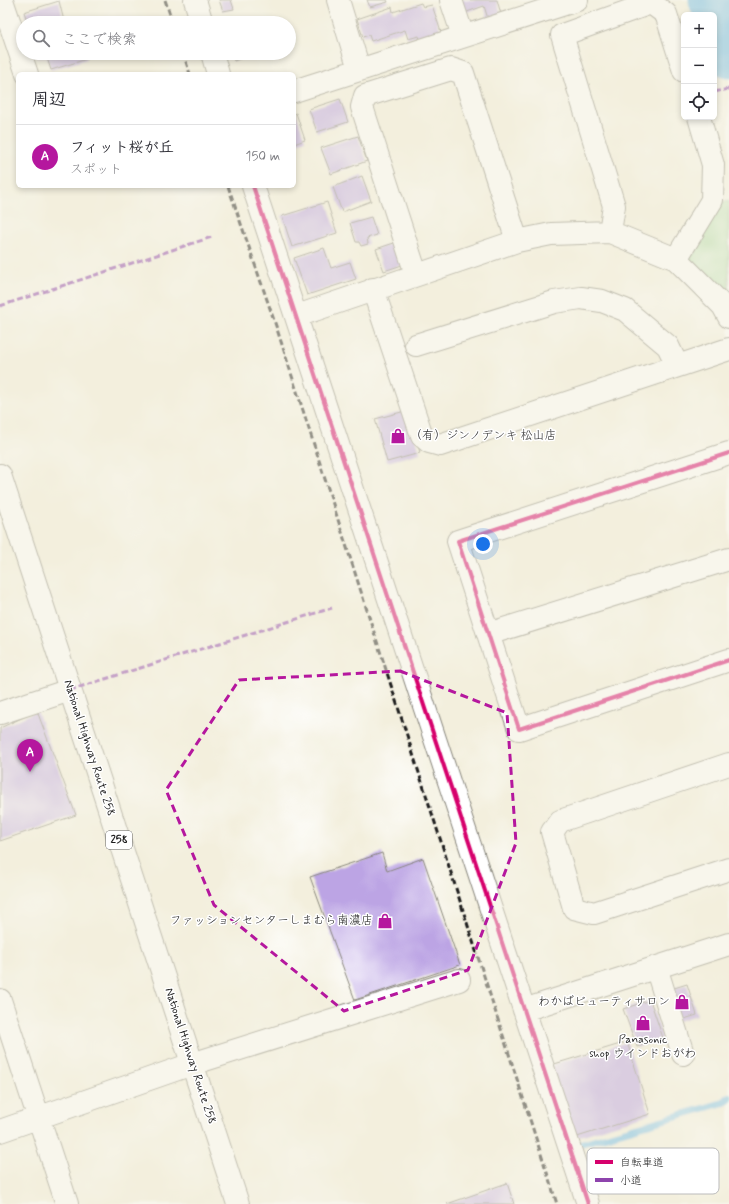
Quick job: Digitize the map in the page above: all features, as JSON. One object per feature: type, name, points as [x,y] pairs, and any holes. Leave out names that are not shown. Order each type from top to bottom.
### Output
[{"type":"main road","points":[[2,0],[16,41]]},
{"type":"main road","points":[[195,0],[200,16]]},
{"type":"main road","points":[[338,0],[359,69]]},
{"type":"main road","points":[[451,0],[463,36]]},
{"type":"main road","points":[[296,90],[564,2]]},
{"type":"main road","points":[[610,232],[614,206],[562,35],[651,3],[666,14],[681,62]]},
{"type":"main road","points":[[22,60],[26,72]]},
{"type":"main road","points":[[214,60],[217,72]]},
{"type":"main road","points":[[416,274],[362,107],[365,96],[451,69],[463,73],[517,241]]},
{"type":"main road","points":[[676,259],[712,200],[713,165],[700,120]]},
{"type":"main road","points":[[254,188],[588,1204]]},
{"type":"main road","points":[[297,316],[416,274],[517,241],[551,234],[610,232],[676,259],[718,301],[729,317]]},
{"type":"main road","points":[[373,289],[422,436],[429,442],[440,445],[677,364],[729,349]]},
{"type":"main road","points":[[416,345],[554,302],[581,298],[602,301],[625,310],[668,346],[677,364]]},
{"type":"main road","points":[[729,454],[458,541],[519,729],[729,660]]},
{"type":"main road","name":"National Highway Route 258","points":[[0,475],[238,1204]]},
{"type":"main road","points":[[488,634],[729,559]]},
{"type":"main road","points":[[0,713],[70,690]]},
{"type":"main road","points":[[729,764],[560,821],[552,832],[574,908],[594,913],[729,869]]},
{"type":"main road","points":[[524,1010],[729,944]]},
{"type":"main road","points":[[656,968],[683,1054]]},
{"type":"main road","points":[[0,1131],[192,1064],[459,980]]},
{"type":"main road","points":[[0,1000],[67,1204]]},
{"type":"highlighted area","points":[[400,671],[507,713],[516,843],[468,970],[344,1011],[214,905],[166,790],[239,680]]},
{"type":"green space","points":[[729,201],[729,299],[686,257],[719,202]]},
{"type":"building","points":[[219,0],[231,0],[234,9],[223,11]]},
{"type":"building","points":[[367,0],[387,0],[388,2],[370,7]]},
{"type":"building","points":[[460,0],[497,0],[501,14],[488,19],[484,6],[464,13]]},
{"type":"building","points":[[59,1],[63,16],[25,16],[24,12]]},
{"type":"building","points":[[421,3],[423,7],[432,5],[443,38],[422,45],[419,36],[408,39],[405,30],[371,41],[369,35],[363,37],[357,19],[392,7],[393,12]]},
{"type":"building","points":[[48,60],[84,60],[51,70]]},
{"type":"building","points":[[340,99],[348,122],[317,132],[309,109]]},
{"type":"building","points":[[296,113],[305,140],[296,143]]},
{"type":"building","points":[[358,136],[367,161],[331,174],[321,148]]},
{"type":"building","points":[[362,176],[371,201],[342,212],[333,187]]},
{"type":"building","points":[[327,202],[337,233],[292,247],[282,216]]},
{"type":"building","points":[[371,217],[377,235],[367,238],[368,244],[361,246],[359,242],[356,242],[350,223]]},
{"type":"building","points":[[397,242],[405,264],[384,271],[376,249]]},
{"type":"building","points":[[324,248],[331,268],[350,262],[356,279],[307,295],[294,258]]},
{"type":"building","name":"（有）ジンノデンキ 松山店","points":[[409,410],[420,453],[387,462],[375,419]]},
{"type":"building","points":[[37,711],[76,815],[0,841],[0,728]]},
{"type":"building","name":"ファッションセンターしまむら南濃店","points":[[382,853],[387,871],[423,858],[460,965],[355,1000],[310,877]]},
{"type":"building","name":"わかばビューティサロン","points":[[687,984],[697,1015],[678,1021],[668,990]]},
{"type":"building","name":"Panasonic shop ウインドおがわ","points":[[650,1000],[663,1038],[637,1047],[623,1009]]},
{"type":"building","points":[[627,1042],[650,1114],[574,1138],[551,1065]]},
{"type":"building","points":[[507,1183],[514,1204],[447,1204]]},
{"type":"waterway","points":[[709,0],[729,58]]},
{"type":"waterway","points":[[579,1144],[722,1103],[729,1097]]},
{"type":"railway","points":[[165,0],[171,16]]},
{"type":"railway","points":[[185,60],[189,72]]},
{"type":"railway","points":[[229,188],[276,326],[557,1204]]},
{"type":"marked path","points":[[717,91],[729,89]]},
{"type":"marked path","points":[[0,306],[212,237]]},
{"type":"marked path","points":[[70,690],[332,608]]},
{"type":"cycle path","points":[[254,188],[588,1204]]},
{"type":"cycle path","points":[[729,453],[458,541],[519,729],[729,660]]},
{"type":"place","name":"（有）ジンノデンキ 松山店","points":[[398,436]]},
{"type":"place","name":"フィット桜が丘","points":[[30,772]]},
{"type":"place","name":"ファッションセンターしまむら南濃店","points":[[385,921]]},
{"type":"place","name":"わかばビューティサロン","points":[[682,1002]]},
{"type":"place","name":"Panasonic shop ウインドおがわ","points":[[643,1023]]}]
